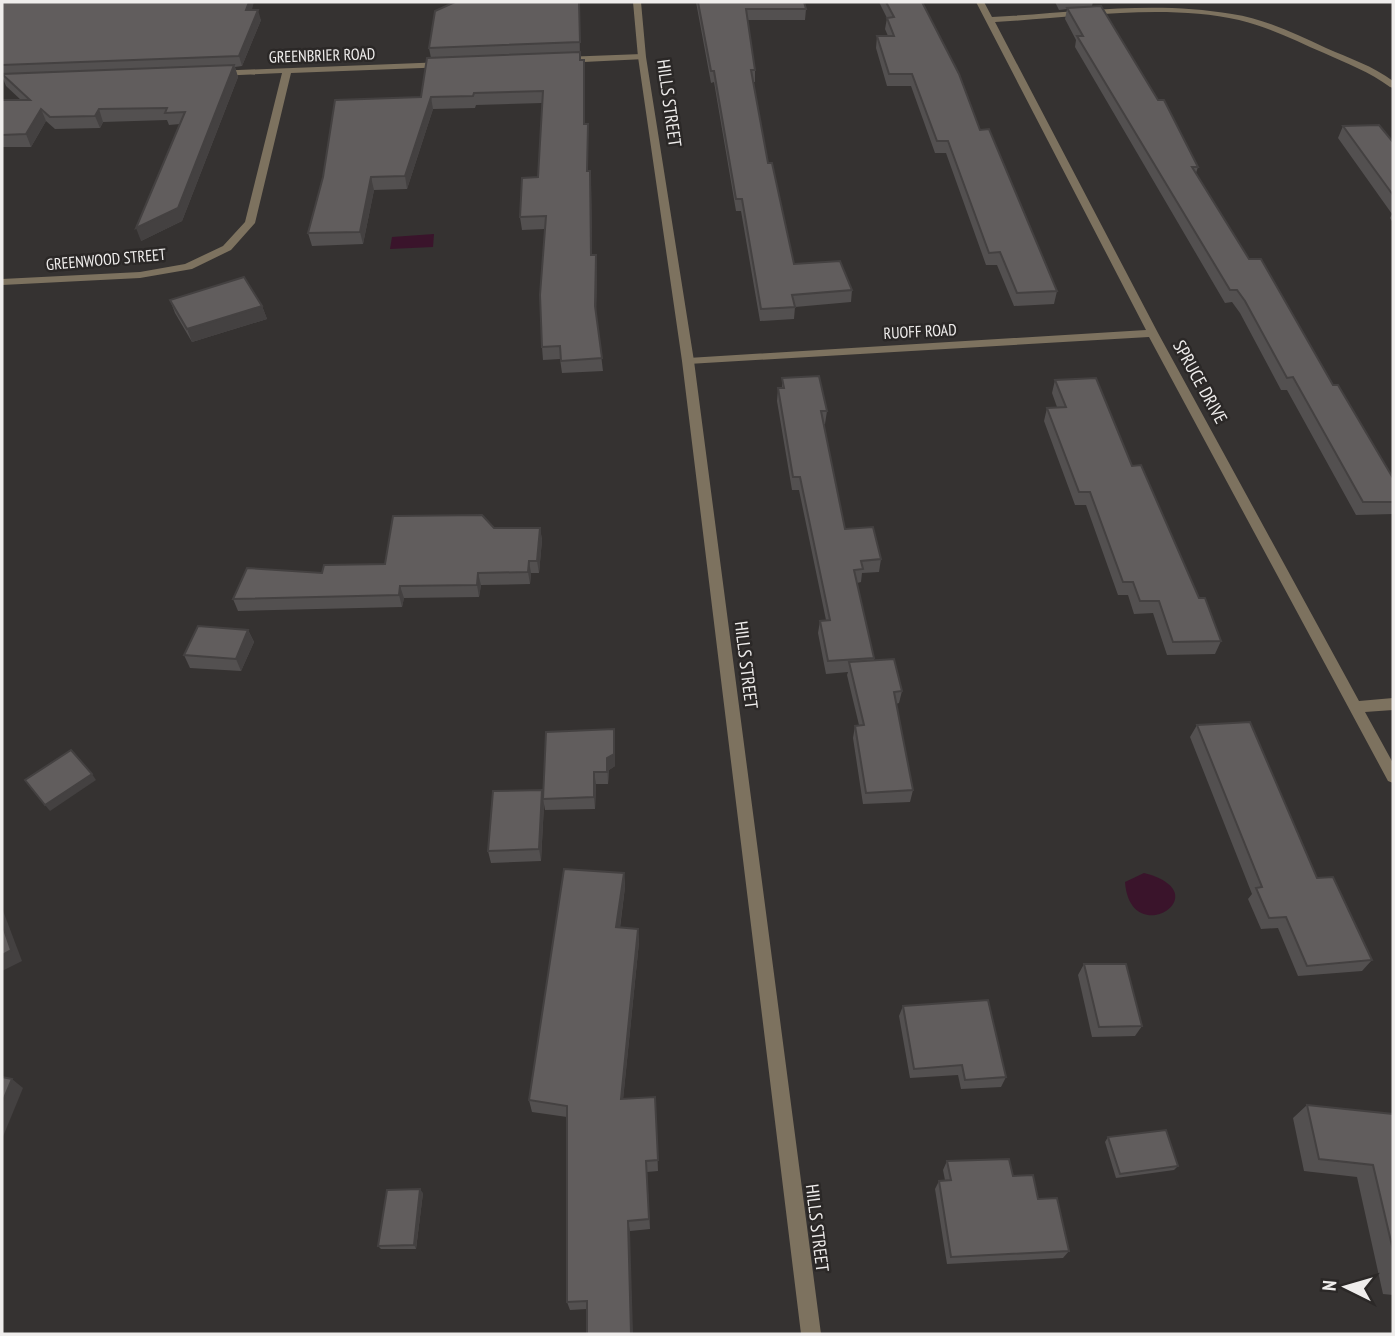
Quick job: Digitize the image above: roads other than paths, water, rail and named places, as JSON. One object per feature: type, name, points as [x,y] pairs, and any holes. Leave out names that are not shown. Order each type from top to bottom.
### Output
[{"type":"street","name":"HILLS STREET","points":[[637,2],[642,57],[688,360],[811,1334]]},
{"type":"street","name":"SPRUCE DRIVE","points":[[980,2],[1153,333],[1393,777]]},
{"type":"street","points":[[990,20],[1193,12],[1233,16],[1276,29],[1342,58],[1393,85]]},
{"type":"street","points":[[554,61],[642,57]]},
{"type":"street","name":"GREENBRIER ROAD","points":[[205,74],[459,64]]},
{"type":"street","name":"GREENWOOD STREET","points":[[2,282],[140,275],[188,267],[228,248],[250,222],[287,71]]},
{"type":"street","name":"RUOFF ROAD","points":[[688,360],[1153,333]]},
{"type":"street","points":[[1357,707],[1393,704]]}]
